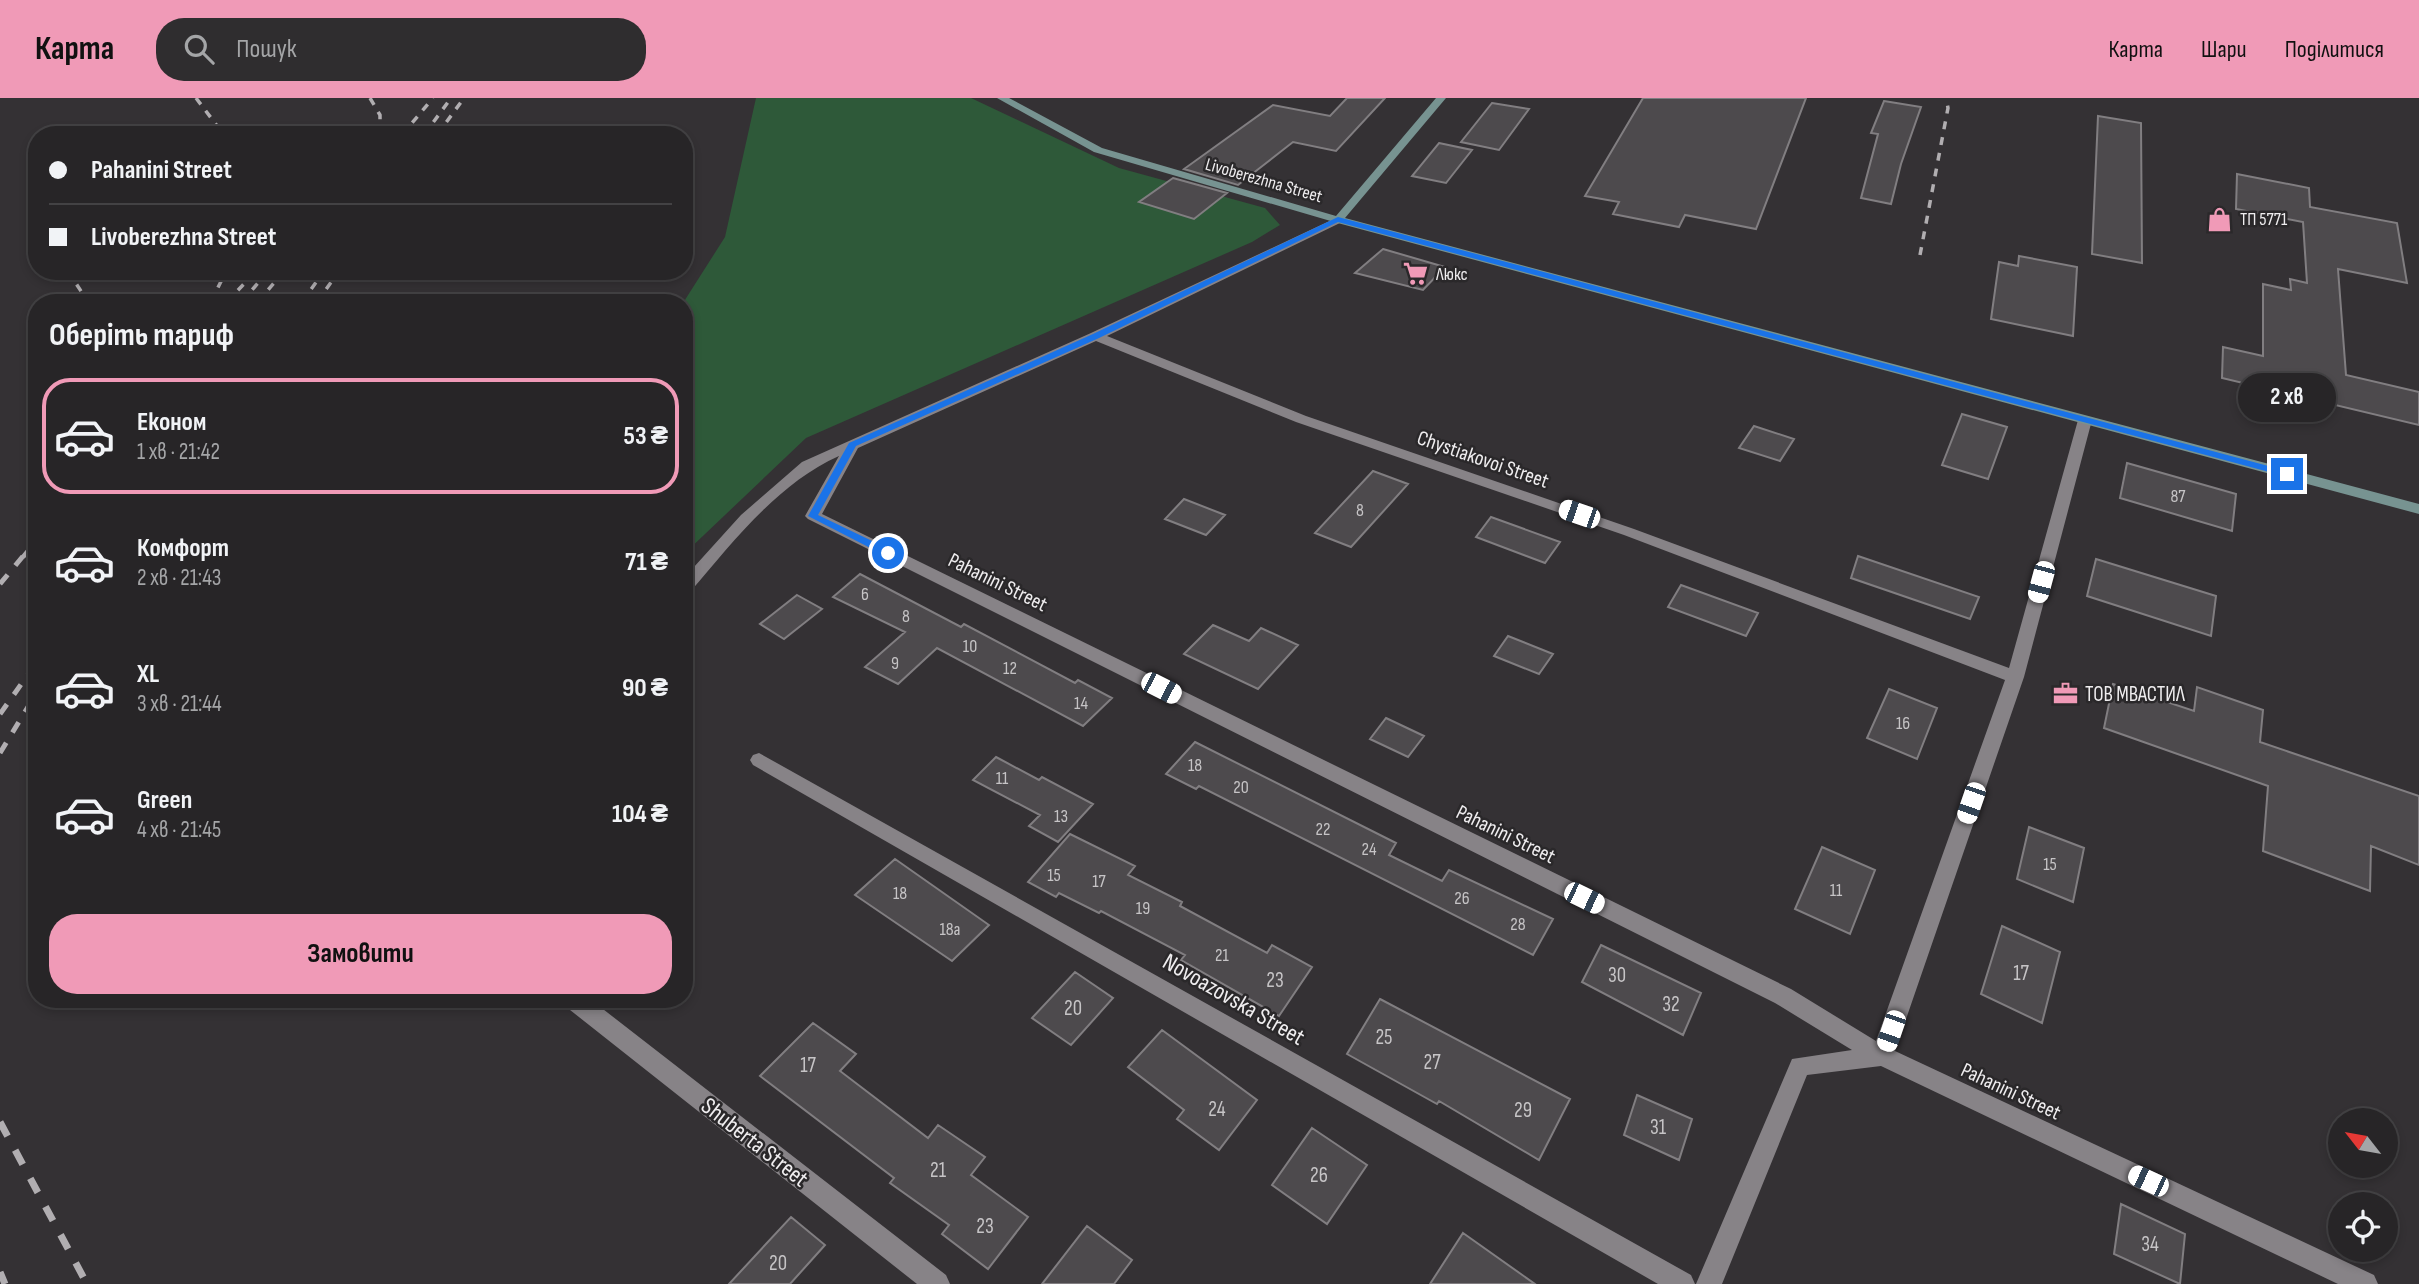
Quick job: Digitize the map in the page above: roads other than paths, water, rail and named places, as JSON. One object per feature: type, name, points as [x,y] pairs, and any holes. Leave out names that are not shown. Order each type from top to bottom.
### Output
[{"type":"main road","name":"Livoberezhna Street","points":[[1002,98],[1098,150],[1338,219],[2419,509]]},
{"type":"main road","points":[[1338,219],[1441,98]]},
{"type":"street","points":[[693,579],[746,518],[807,465],[1096,336],[1338,219]]},
{"type":"street","name":"Chystiakovoi Street","points":[[1096,336],[1301,419],[1629,532],[2015,677]]},
{"type":"street","points":[[1709,1284],[1800,1066],[1882,1056],[2015,677],[2085,420]]},
{"type":"street","name":"Pahanini Street","points":[[852,444],[813,516],[1783,996],[1882,1056],[2365,1284]]},
{"type":"street","name":"Novoazovska Street","points":[[759,760],[1682,1284]]},
{"type":"street","name":"Shuberta Street","points":[[584,1008],[937,1284]]},
{"type":"railway","points":[[196,98],[217,126]]},
{"type":"railway","points":[[370,98],[380,115],[380,126]]},
{"type":"railway","points":[[410,126],[433,98]]},
{"type":"railway","points":[[431,126],[451,98]]},
{"type":"railway","points":[[444,126],[464,98]]},
{"type":"railway","points":[[1920,255],[1948,108],[1946,98]]},
{"type":"railway","points":[[74,280],[83,294]]},
{"type":"railway","points":[[215,294],[222,280]]},
{"type":"railway","points":[[234,294],[248,280]]},
{"type":"railway","points":[[249,294],[260,280]]},
{"type":"railway","points":[[265,294],[276,280]]},
{"type":"railway","points":[[308,294],[318,280]]},
{"type":"railway","points":[[323,294],[333,280]]},
{"type":"railway","points":[[23,557],[28,551]]},
{"type":"railway","points":[[0,584],[24,555]]},
{"type":"railway","points":[[0,714],[28,675]]},
{"type":"railway","points":[[0,753],[28,707]]},
{"type":"railway","points":[[0,1122],[87,1284]]},
{"type":"railway","points":[[0,1272],[5,1284]]},
{"type":"place","name":"ТП 5771","points":[[2220,219]]},
{"type":"place","name":"Люкс","points":[[1416,274]]},
{"type":"place","name":"ТОВ МВАСТИЛ","points":[[2065,694]]}]
